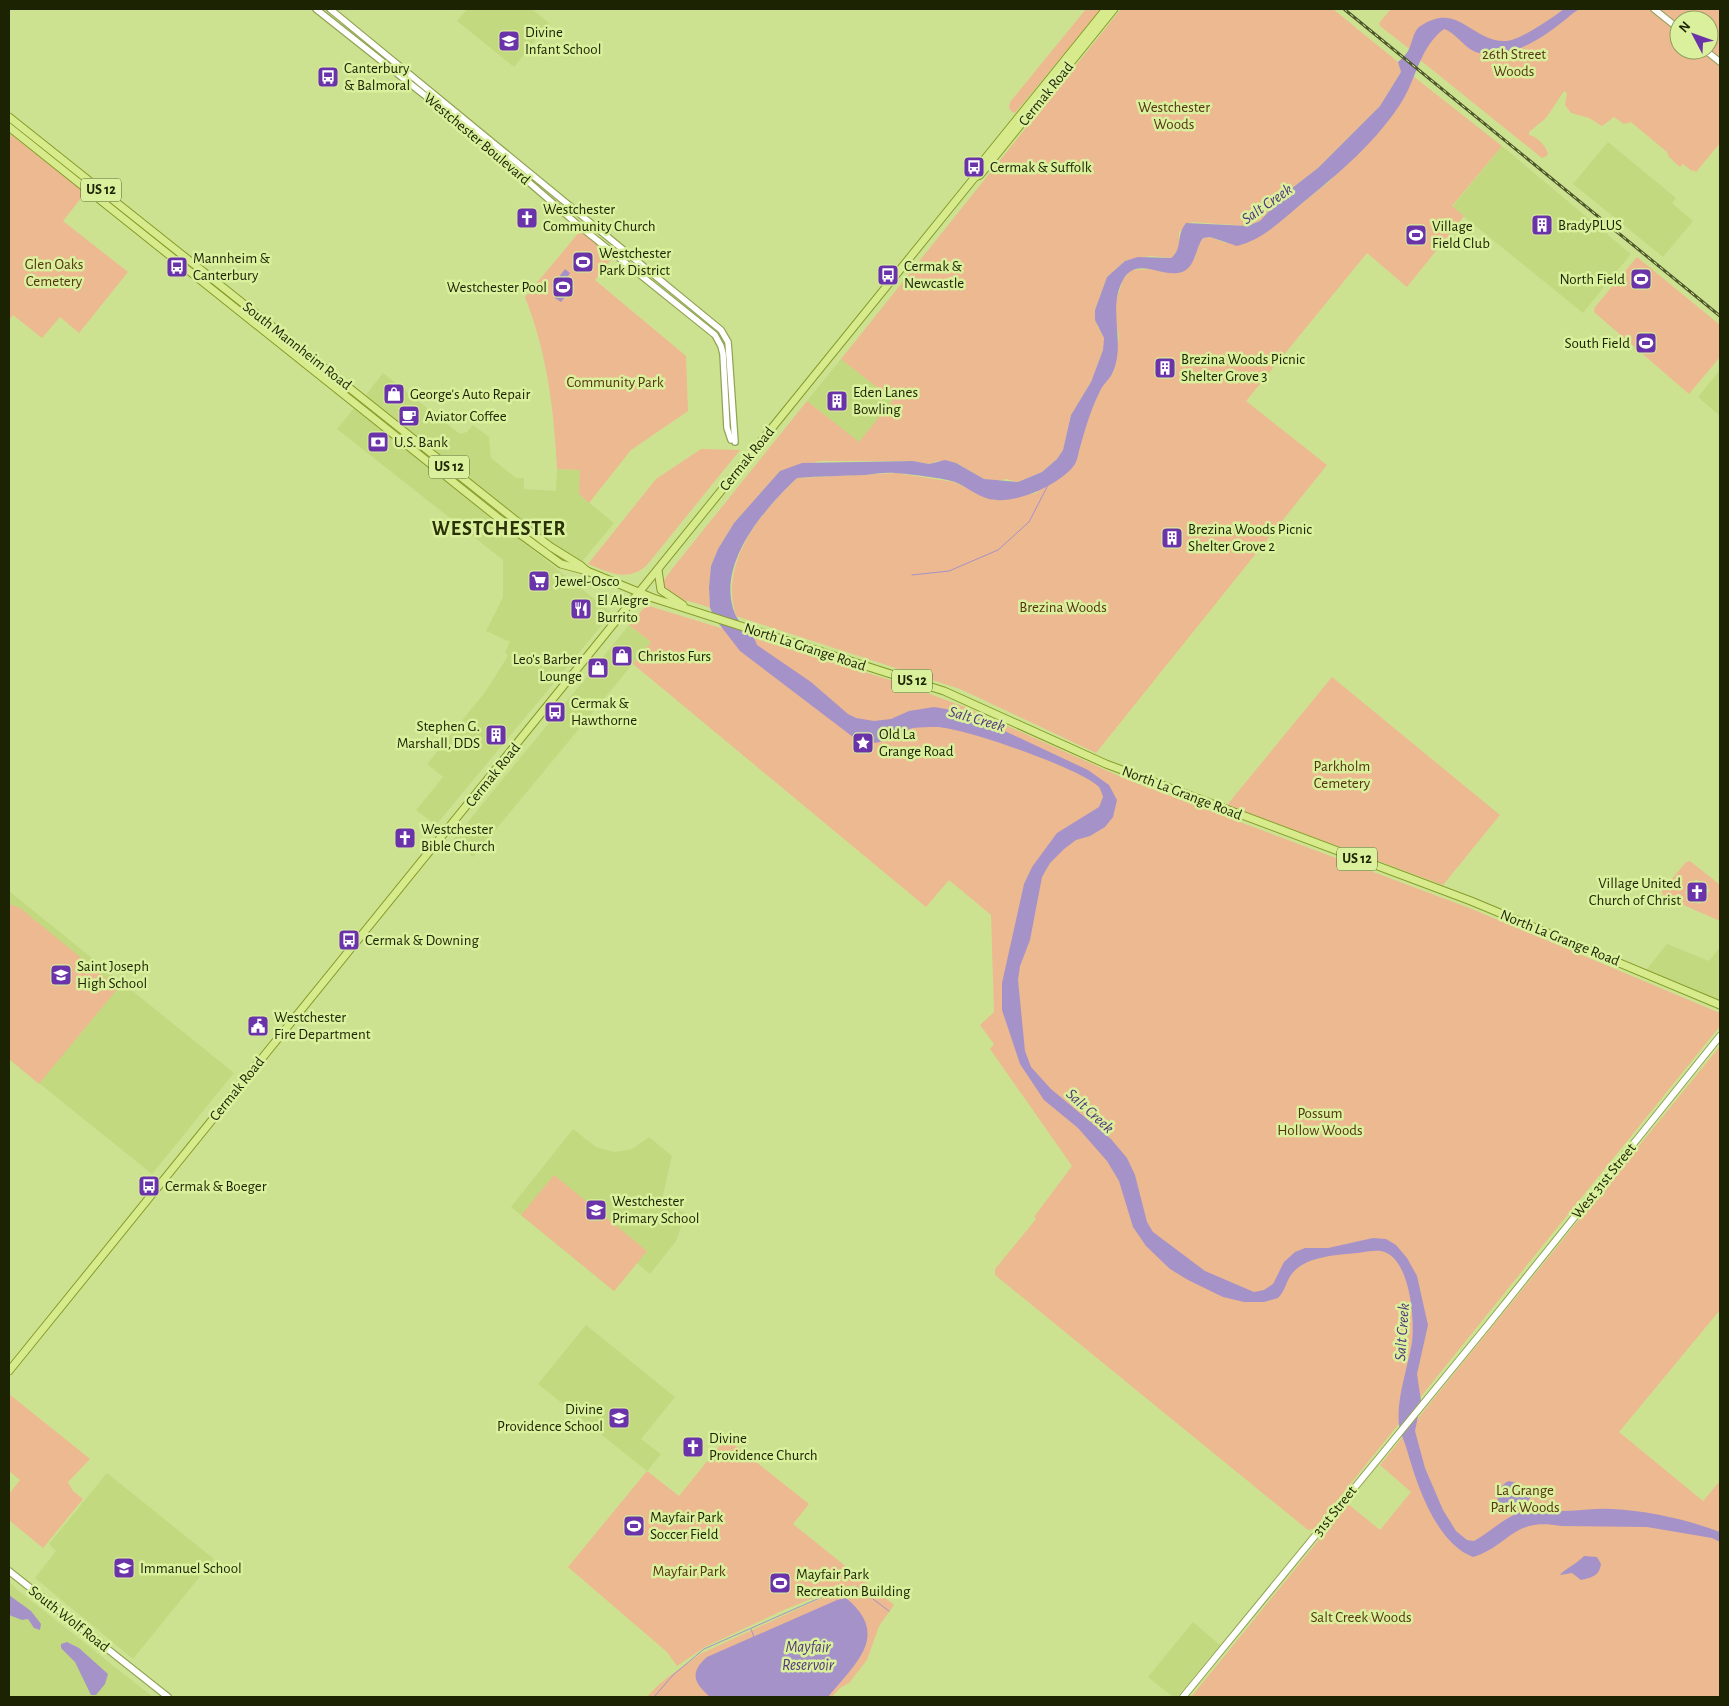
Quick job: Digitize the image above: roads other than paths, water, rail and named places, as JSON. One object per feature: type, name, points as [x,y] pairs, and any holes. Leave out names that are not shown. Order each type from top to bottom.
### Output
[{"type":"main road","name":"Cermak Road","points":[[975,177],[975,171],[1106,9]]},
{"type":"main road","name":"Cermak Road","points":[[9,1371],[975,177],[980,175],[1114,9]]},
{"type":"main road","name":"South Mannheim Road","points":[[9,117],[519,524],[551,547],[580,564],[587,572]]},
{"type":"main road","name":"South Mannheim Road","points":[[9,128],[521,536],[561,564],[640,593]]},
{"type":"main road","points":[[658,570],[662,590],[696,612]]},
{"type":"main road","name":"North La Grange Road","points":[[640,593],[944,691],[1106,764],[1471,901],[1720,1005]]},
{"type":"main road","name":"West 31st Street","points":[[1487,1326],[1720,1036]]},
{"type":"main road","name":"31st Street","points":[[1183,1697],[1487,1326]]},
{"type":"main road","name":"South Wolf Road","points":[[9,1571],[168,1697]]},
{"type":"street","name":"Westchester Boulevard","points":[[316,9],[471,132],[582,227],[715,335],[722,346],[727,428],[733,441],[728,342],[722,330],[330,9]]},
{"type":"street","points":[[1654,9],[1669,21]]},
{"type":"water","name":"Salt Creek","points":[[1564,9],[1580,9],[1533,42],[1501,54],[1474,51],[1444,29],[1436,36],[1425,52],[1409,89],[1394,114],[1370,142],[1357,156],[1263,235],[1237,246],[1210,237],[1203,238],[1193,262],[1187,270],[1182,272],[1166,273],[1143,268],[1135,269],[1129,273],[1123,280],[1117,302],[1117,361],[1113,372],[1101,388],[1093,406],[1075,464],[1055,482],[1021,497],[999,500],[985,498],[955,482],[909,474],[888,473],[797,478],[771,505],[746,539],[737,558],[732,576],[731,595],[735,614],[757,645],[811,682],[848,714],[856,718],[874,721],[891,719],[909,711],[934,707],[952,710],[981,720],[1088,770],[1109,785],[1117,800],[1113,817],[1105,827],[1090,836],[1076,840],[1064,849],[1050,863],[1042,877],[1030,940],[1020,966],[1018,980],[1025,1051],[1031,1067],[1051,1089],[1111,1139],[1127,1158],[1135,1175],[1147,1222],[1153,1232],[1205,1271],[1254,1292],[1264,1290],[1273,1284],[1284,1262],[1295,1252],[1305,1248],[1328,1248],[1373,1238],[1386,1239],[1396,1245],[1407,1258],[1417,1276],[1428,1325],[1417,1374],[1421,1401],[1415,1431],[1425,1468],[1443,1510],[1456,1531],[1467,1540],[1474,1541],[1510,1517],[1528,1510],[1605,1509],[1667,1516],[1720,1532],[1720,1542],[1712,1538],[1647,1527],[1532,1525],[1513,1534],[1486,1552],[1473,1557],[1460,1550],[1438,1526],[1416,1480],[1400,1431],[1399,1405],[1413,1332],[1411,1304],[1404,1276],[1391,1255],[1381,1251],[1372,1251],[1312,1260],[1291,1275],[1278,1298],[1264,1302],[1244,1302],[1223,1297],[1188,1280],[1170,1269],[1146,1246],[1133,1227],[1119,1181],[1107,1161],[1078,1128],[1044,1100],[1020,1064],[1002,1010],[1002,983],[1024,884],[1032,867],[1057,833],[1099,807],[1103,797],[1099,787],[1088,779],[1047,760],[995,741],[950,729],[936,727],[913,728],[884,740],[871,743],[853,737],[740,651],[716,620],[710,608],[709,587],[711,566],[718,549],[734,523],[780,471],[802,463],[913,461],[929,464],[945,460],[956,463],[984,479],[1018,482],[1042,472],[1057,459],[1063,450],[1071,415],[1091,382],[1103,350],[1104,338],[1095,320],[1095,310],[1107,277],[1125,261],[1138,257],[1171,258],[1179,246],[1181,233],[1186,223],[1248,226],[1260,221],[1287,192],[1318,168],[1380,106],[1401,72],[1398,62],[1407,52],[1419,27],[1432,20],[1454,19],[1482,35],[1504,41],[1518,38],[1535,29]]},
{"type":"water","name":"Westchester Pool","points":[[565,269],[570,273],[565,281],[573,287],[561,302],[555,298],[560,292],[552,286]]},
{"type":"water","points":[[1509,1481],[1522,1486],[1531,1497],[1524,1505],[1511,1508],[1498,1502],[1499,1490]]},
{"type":"water","points":[[1584,1556],[1597,1557],[1601,1564],[1599,1571],[1595,1575],[1581,1580],[1572,1573],[1560,1575],[1578,1562]]},
{"type":"water","points":[[9,1595],[31,1611],[41,1624],[40,1630],[34,1628],[28,1619],[22,1620],[9,1615]]},
{"type":"water","name":"Mayfair Reservoir","points":[[846,1598],[859,1611],[866,1624],[867,1637],[864,1649],[858,1660],[828,1697],[710,1697],[697,1682],[696,1673],[698,1668],[707,1657],[837,1600]]},
{"type":"water","points":[[67,1642],[79,1648],[108,1674],[105,1684],[96,1695],[91,1695],[75,1662],[61,1648],[61,1644]]},
{"type":"waterway","points":[[912,575],[949,571],[998,550],[1029,522],[1048,485]]},
{"type":"waterway","points":[[654,1697],[673,1675],[704,1649],[840,1589],[857,1587],[889,1611]]},
{"type":"waterway","points":[[751,1629],[754,1637]]},
{"type":"railway","points":[[1344,9],[1720,316]]},
{"type":"place","name":"Divine Infant School","points":[[509,41]]},
{"type":"place","name":"Canterbury & Balmoral","points":[[328,77]]},
{"type":"place","name":"Cermak & Suffolk","points":[[974,167]]},
{"type":"place","name":"Westchester Community Church","points":[[527,218]]},
{"type":"place","name":"BradyPLUS","points":[[1542,225]]},
{"type":"place","name":"Village Field Club","points":[[1416,235]]},
{"type":"place","name":"Westchester Park District","points":[[583,262]]},
{"type":"place","name":"Mannheim & Canterbury","points":[[177,267]]},
{"type":"place","name":"Cermak & Newcastle","points":[[888,275]]},
{"type":"place","name":"North Field","points":[[1641,279]]},
{"type":"place","name":"Westchester Pool","points":[[563,287]]},
{"type":"place","name":"South Field","points":[[1646,343]]},
{"type":"place","name":"Brezina Woods Picnic Shelter Grove 3","points":[[1165,368]]},
{"type":"place","name":"George's Auto Repair","points":[[394,394]]},
{"type":"place","name":"Eden Lanes Bowling","points":[[837,401]]},
{"type":"place","name":"Aviator Coffee","points":[[409,416]]},
{"type":"place","name":"U.S. Bank","points":[[378,442]]},
{"type":"place","name":"Brezina Woods Picnic Shelter Grove 2","points":[[1172,538]]},
{"type":"place","name":"Jewel-Osco","points":[[539,581]]},
{"type":"place","name":"El Alegre Burrito","points":[[581,609]]},
{"type":"place","name":"Christos Furs","points":[[622,656]]},
{"type":"place","name":"Leo's Barber Lounge","points":[[598,668]]},
{"type":"place","name":"Cermak & Hawthorne","points":[[555,712]]},
{"type":"place","name":"Stephen G. Marshall, DDS","points":[[496,735]]},
{"type":"place","name":"Old La Grange Road","points":[[863,743]]},
{"type":"place","name":"Westchester Bible Church","points":[[405,838]]},
{"type":"place","name":"Village United Church of Christ","points":[[1697,892]]},
{"type":"place","name":"Cermak & Downing","points":[[349,940]]},
{"type":"place","name":"Saint Joseph High School","points":[[61,975]]},
{"type":"place","name":"Westchester Fire Department","points":[[258,1026]]},
{"type":"place","name":"Cermak & Boeger","points":[[149,1186]]},
{"type":"place","name":"Westchester Primary School","points":[[596,1210]]},
{"type":"place","name":"Divine Providence School","points":[[619,1418]]},
{"type":"place","name":"Divine Providence Church","points":[[693,1447]]},
{"type":"place","name":"Mayfair Park Soccer Field","points":[[634,1526]]},
{"type":"place","name":"Immanuel School","points":[[124,1568]]},
{"type":"place","name":"Mayfair Park Recreation Building","points":[[780,1583]]},
{"type":"district","name":"WESTCHESTER","points":[[499,529]]},
{"type":"park label","name":"26th Street Woods","points":[[1514,62]]},
{"type":"park label","name":"Westchester Woods","points":[[1174,116]]},
{"type":"park label","name":"Glen Oaks Cemetery","points":[[54,272]]},
{"type":"park label","name":"Community Park","points":[[615,382]]},
{"type":"park label","name":"Brezina Woods","points":[[1063,607]]},
{"type":"park label","name":"Parkholm Cemetery","points":[[1342,774]]},
{"type":"park label","name":"Possum Hollow Woods","points":[[1320,1122]]},
{"type":"park label","name":"La Grange Park Woods","points":[[1525,1498]]},
{"type":"park label","name":"Mayfair Park","points":[[689,1571]]},
{"type":"park label","name":"Salt Creek Woods","points":[[1361,1617]]}]
